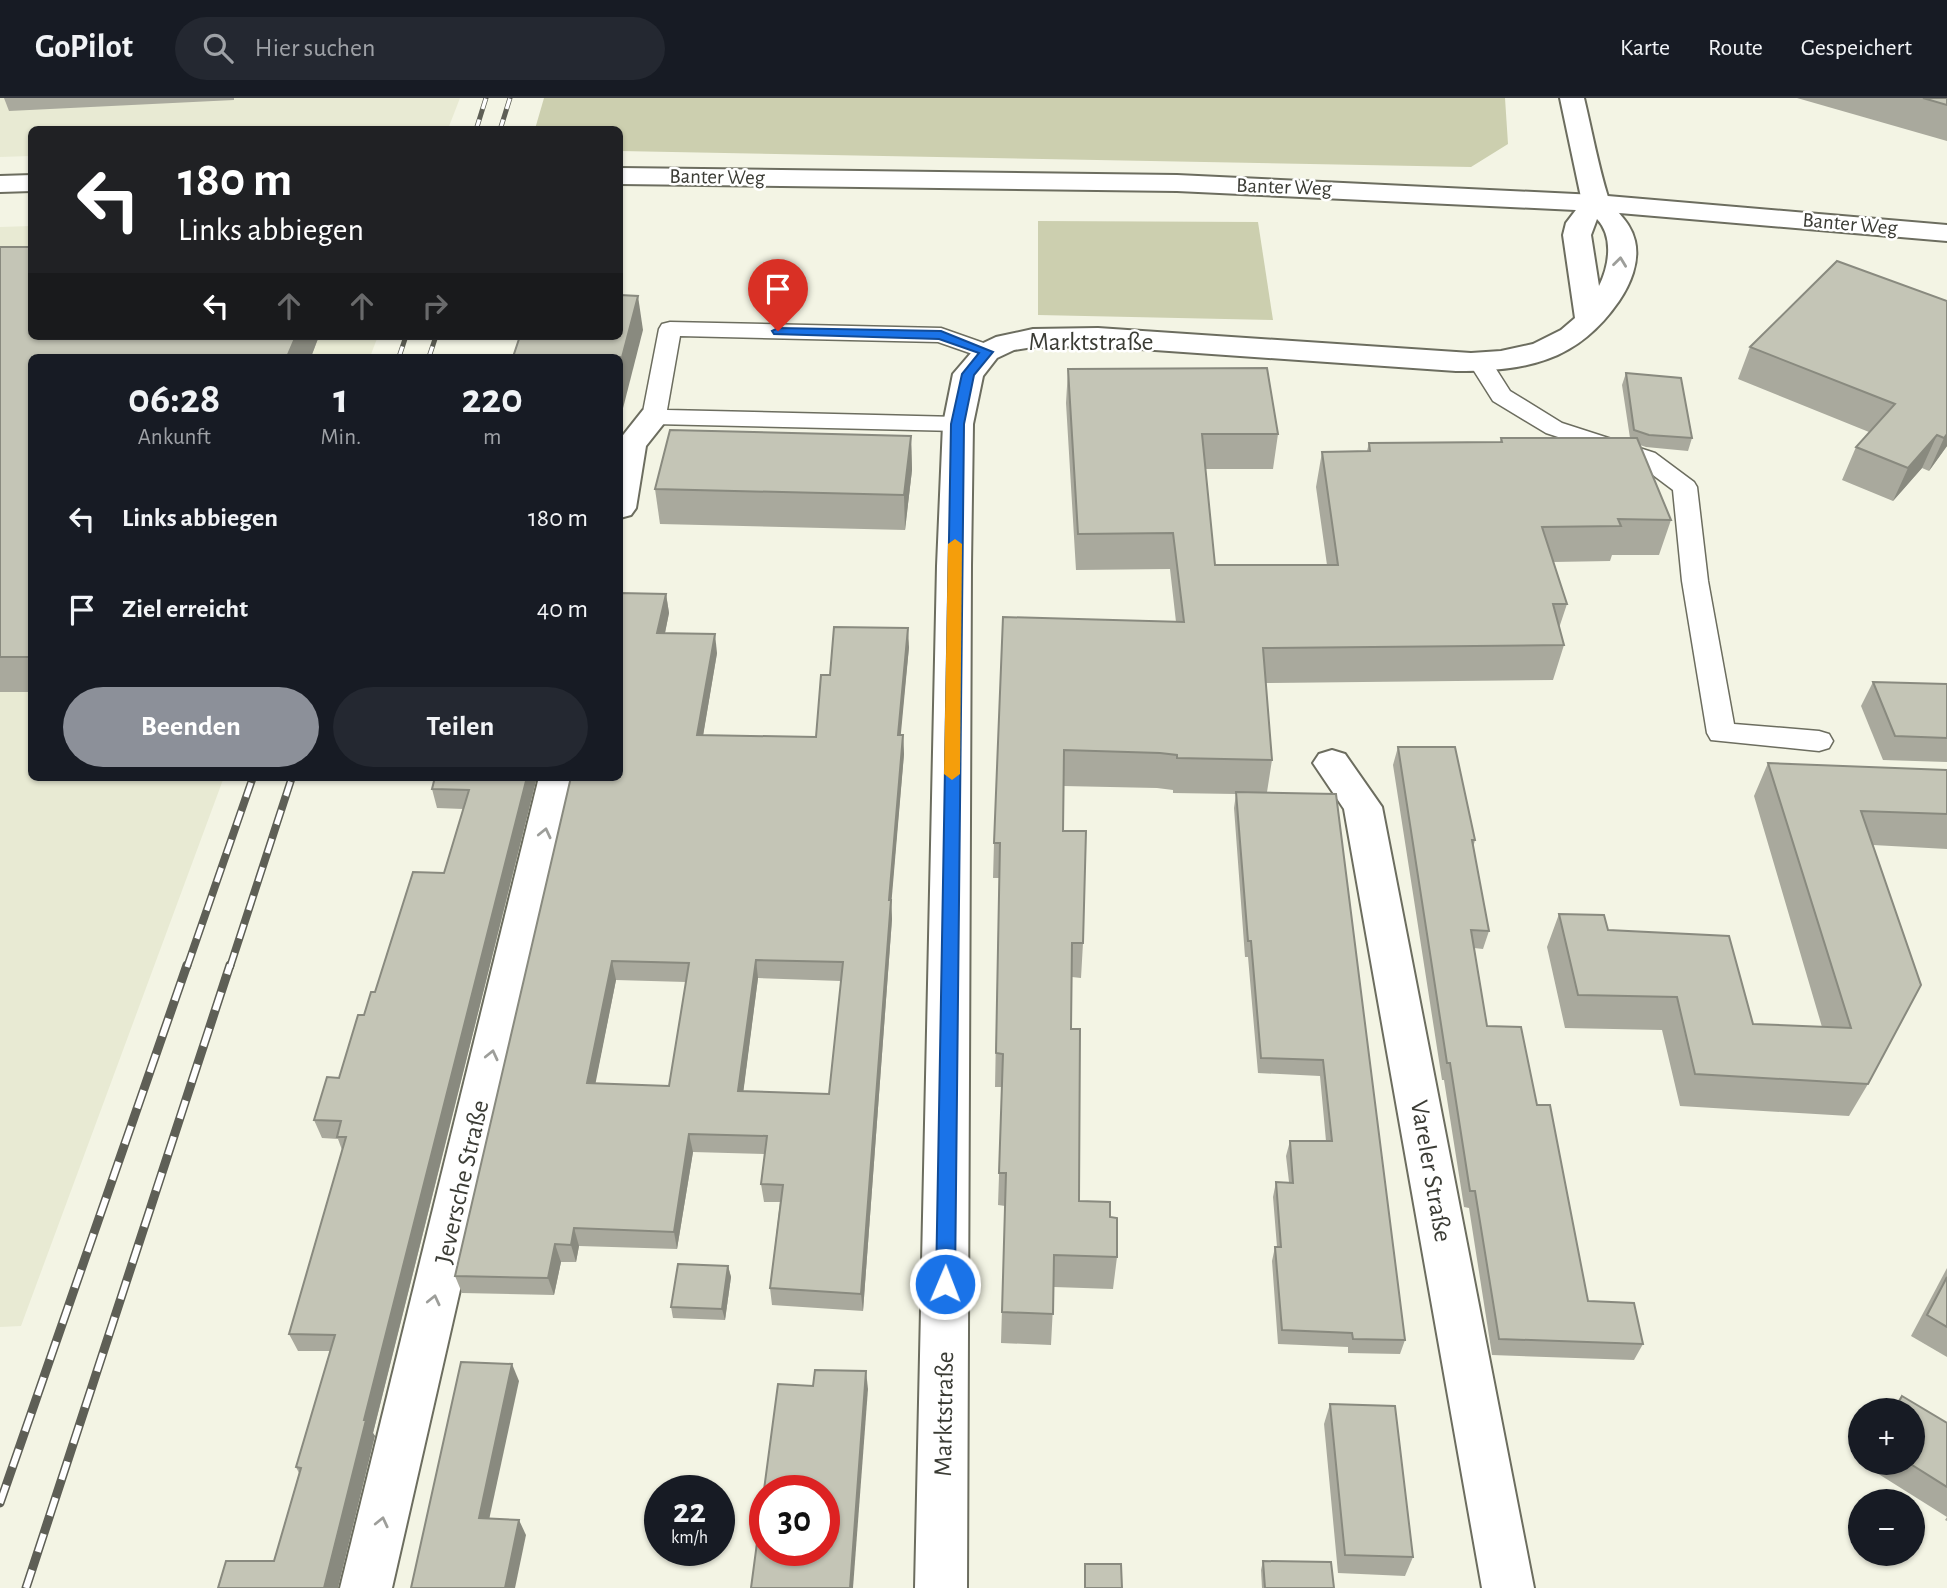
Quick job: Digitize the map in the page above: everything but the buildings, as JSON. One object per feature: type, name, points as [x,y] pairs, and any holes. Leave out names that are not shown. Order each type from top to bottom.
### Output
[{"type":"street","points":[[1572,98],[1596,203],[1580,223],[1577,235],[1590,321]]},
{"type":"street","name":"Banter Weg","points":[[623,176],[1177,183],[1596,203],[1947,233]]},
{"type":"street","points":[[0,184],[28,183]]},
{"type":"street","name":"Marktstraße","points":[[941,1588],[958,424],[968,374],[987,352],[1006,343],[1033,338],[1098,337],[1481,363],[1556,346],[1590,321],[1608,300],[1619,273],[1622,242],[1617,225],[1596,203]]},
{"type":"street","points":[[623,491],[631,445],[654,417]]},
{"type":"street","name":"Vareler Straße","points":[[1332,763],[1363,807],[1508,1588]]},
{"type":"street","name":"Jeversche Straße","points":[[366,1588],[557,781]]},
{"type":"lane","points":[[958,424],[654,417],[670,329],[941,335],[987,352]]},
{"type":"lane","points":[[1481,363],[1501,396],[1554,428],[1646,458],[1685,487],[1695,581],[1721,733],[1819,741]]},
{"type":"shaded area","points":[[0,98],[460,98],[449,126],[28,126],[28,156],[0,157]]},
{"type":"shaded area","points":[[544,98],[1505,98],[1508,144],[1471,167],[623,151],[623,126],[536,126]]},
{"type":"shaded area","points":[[1038,221],[1258,222],[1273,320],[1038,315]]},
{"type":"shaded area","points":[[28,226],[28,340],[376,340],[371,354],[28,354],[28,781],[223,781],[21,1326],[0,1327],[0,227]]},
{"type":"railway","points":[[477,126],[486,98]]},
{"type":"railway","points":[[501,126],[510,98]]},
{"type":"railway","points":[[400,354],[405,340]]},
{"type":"railway","points":[[430,354],[435,340]]},
{"type":"railway","points":[[187,967],[252,781]]},
{"type":"railway","points":[[230,967],[291,781]]},
{"type":"railway","points":[[0,1503],[187,965]]},
{"type":"railway","points":[[26,1588],[230,965]]},
{"type":"slow traffic","points":[[952,774],[955,544]]},
{"type":"route","points":[[778,331],[941,335],[987,352],[968,374],[958,424],[945,1284]]}]
